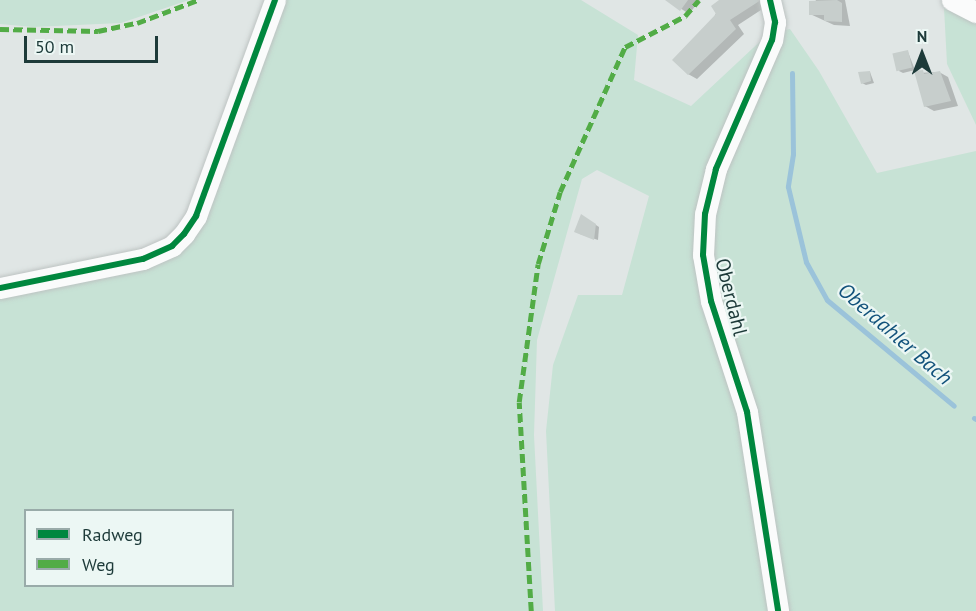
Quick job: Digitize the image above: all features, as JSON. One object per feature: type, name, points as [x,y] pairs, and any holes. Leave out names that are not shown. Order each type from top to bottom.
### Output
[{"type":"street","points":[[0,288],[143,259],[172,246],[184,234],[196,216],[275,0]]},
{"type":"street","name":"Oberdahl","points":[[770,0],[775,22],[772,40],[716,170],[706,206],[703,255],[711,302],[749,421],[778,611]]},
{"type":"street","points":[[952,0],[976,12]]},
{"type":"green space","points":[[0,0],[189,0],[121,23],[33,27],[0,24]]},
{"type":"green space","points":[[276,0],[581,0],[638,35],[634,80],[691,106],[768,34],[699,216],[697,282],[701,306],[732,384],[770,611],[555,611],[546,431],[553,365],[578,295],[622,295],[649,196],[597,170],[582,179],[537,340],[534,435],[543,611],[0,611],[0,291],[169,255]]},
{"type":"green space","points":[[944,8],[976,21],[976,125],[947,64]]},
{"type":"green space","points":[[790,29],[819,71],[877,173],[976,151],[976,611],[783,611],[714,304],[711,197],[777,32]]},
{"type":"building","points":[[665,0],[688,0],[680,11]]},
{"type":"building","points":[[719,0],[761,0],[730,20],[736,29],[688,75],[672,60],[716,14],[711,6]]},
{"type":"building","points":[[837,0],[842,3],[842,22],[824,21],[824,15],[809,15],[809,1]]},
{"type":"building","points":[[908,50],[912,68],[896,71],[892,54]]},
{"type":"building","points":[[923,70],[924,74],[940,71],[951,101],[924,107],[914,71]]},
{"type":"building","points":[[870,71],[871,81],[861,84],[858,72]]},
{"type":"building","points":[[581,214],[596,224],[594,240],[574,232]]},
{"type":"waterway","name":"Oberdahler Bach","points":[[792,73],[793,154],[788,187],[806,262],[827,300],[954,406]]},
{"type":"marked path","points":[[0,29],[98,31],[137,23],[198,0]]},
{"type":"marked path","points":[[531,611],[519,402],[538,264],[560,192],[625,47],[685,16],[699,0]]},
{"type":"cycle path","points":[[0,288],[143,259],[172,246],[184,234],[196,216],[275,0]]},
{"type":"cycle path","points":[[770,0],[775,22],[772,40],[716,169],[705,214],[703,255],[711,301],[747,412],[778,611]]}]
